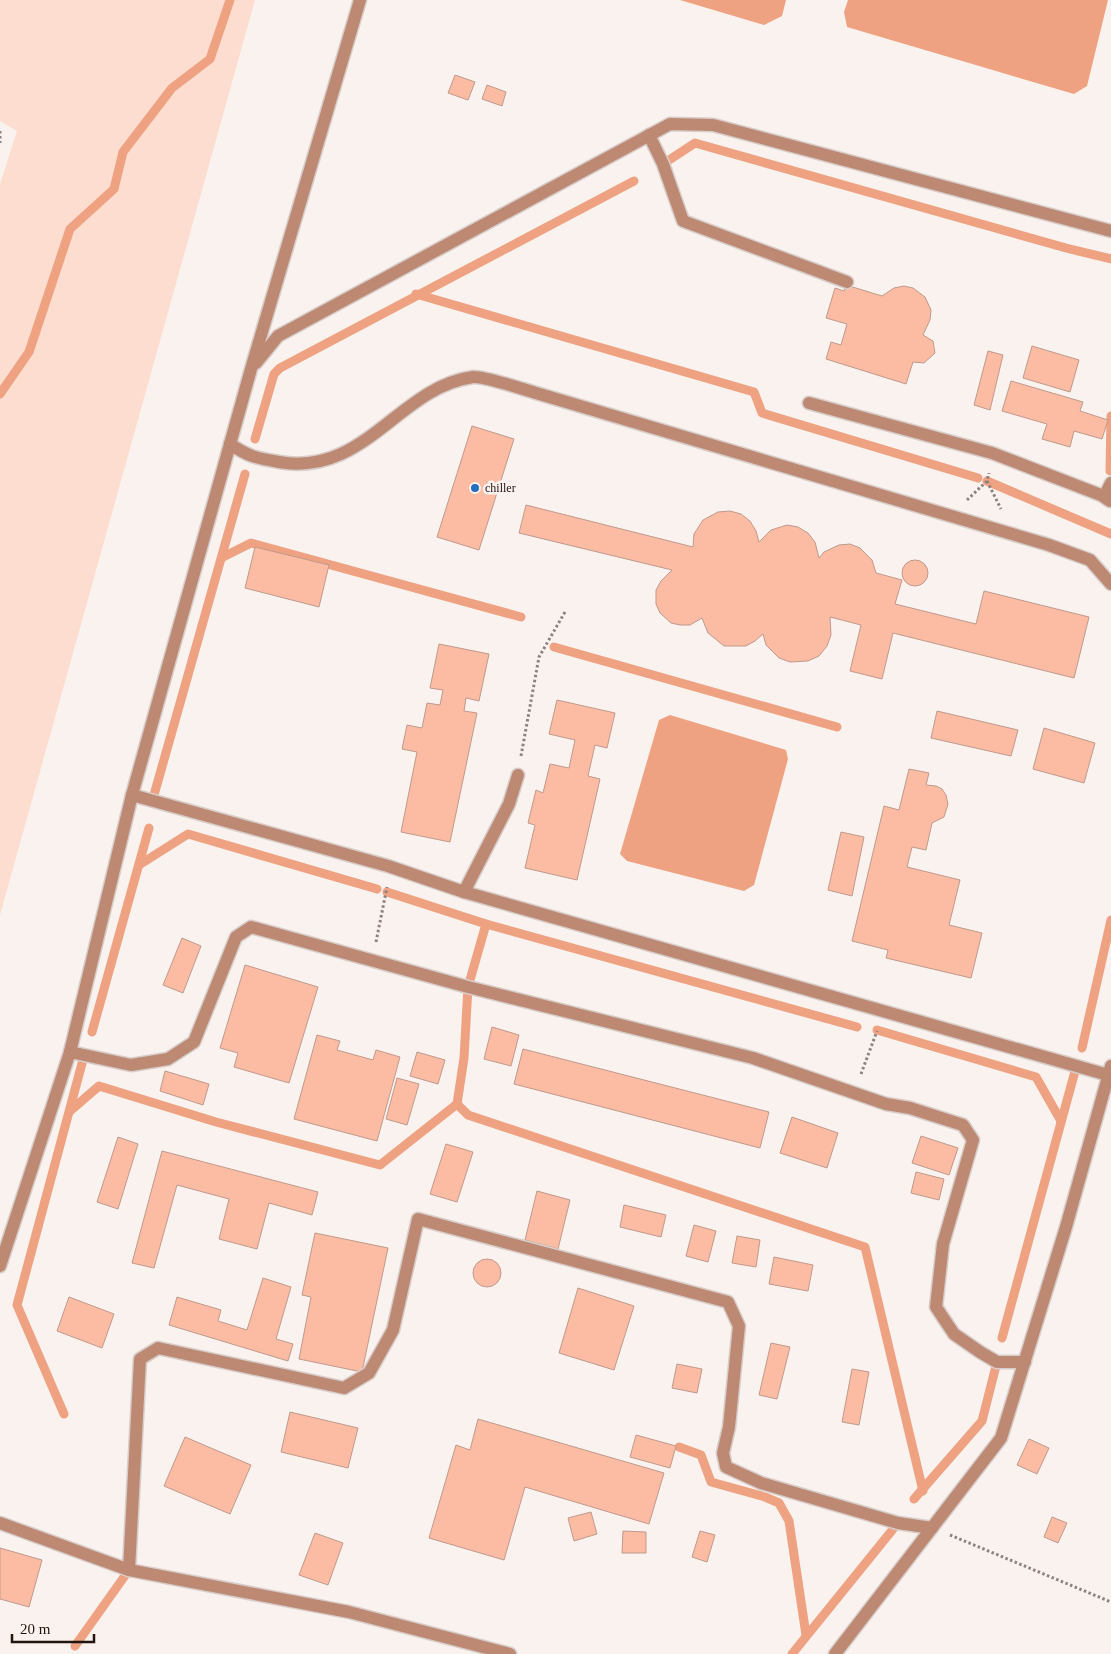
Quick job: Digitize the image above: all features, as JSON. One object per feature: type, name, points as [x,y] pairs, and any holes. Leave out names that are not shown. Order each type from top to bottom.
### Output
[{"type":"lane","points":[[0,1266],[70,1052],[132,795],[251,369],[360,0]]},
{"type":"lane","points":[[251,369],[278,336],[670,124],[713,125],[1111,231]]},
{"type":"lane","points":[[649,135],[663,164],[683,222],[847,282]]},
{"type":"lane","points":[[230,444],[248,456],[299,466],[344,455],[437,388],[474,377],[536,393],[1049,545],[1090,560],[1111,584]]},
{"type":"lane","points":[[809,403],[992,453],[1109,499],[1111,483]]},
{"type":"lane","points":[[464,892],[509,804],[518,775]]},
{"type":"lane","points":[[132,795],[388,866],[464,892],[882,1011],[1110,1071],[1066,1227],[1001,1438],[835,1654]]},
{"type":"lane","points":[[70,1052],[130,1065],[168,1059],[194,1042],[236,937],[251,927],[468,987],[753,1058],[886,1104],[910,1108],[963,1125],[973,1140],[943,1244],[936,1307],[954,1334],[980,1352],[997,1362],[1025,1362]]},
{"type":"lane","points":[[129,1570],[140,1359],[158,1348],[344,1388],[369,1373],[393,1330],[418,1219],[728,1302],[739,1326],[729,1427],[723,1453],[726,1467],[770,1486],[898,1523],[932,1528]]},
{"type":"lane","points":[[0,1523],[129,1570],[349,1612],[510,1654]]},
{"type":"path","points":[[0,131],[0,144]]},
{"type":"path","points":[[950,516],[987,481],[992,453]]},
{"type":"path","points":[[518,775],[539,656],[564,612]]},
{"type":"path","points":[[372,961],[387,892],[388,866]]},
{"type":"path","points":[[855,1093],[882,1011]]},
{"type":"path","points":[[932,1528],[1111,1602]]},
{"type":"shaded area","points":[[0,0],[255,0],[0,915],[0,184],[17,131],[0,121]]},
{"type":"shaded area","points":[[680,0],[786,0],[782,16],[764,25]]},
{"type":"shaded area","points":[[848,0],[1108,0],[1087,86],[1074,94],[847,27],[844,12]]},
{"type":"shaded area","points":[[670,715],[786,750],[788,759],[754,885],[744,891],[627,861],[620,854],[659,720]]},
{"type":"building","points":[[455,75],[475,82],[468,100],[448,93]]},
{"type":"building","points":[[487,85],[506,92],[502,106],[482,99]]},
{"type":"building","points":[[846,285],[882,296],[894,288],[904,286],[913,288],[925,297],[931,310],[930,320],[923,335],[933,341],[935,353],[924,363],[913,362],[906,384],[826,359],[831,342],[841,345],[847,324],[826,318],[835,288],[844,291]]},
{"type":"building","points":[[1032,346],[1079,360],[1070,392],[1023,378]]},
{"type":"building","points":[[988,351],[1003,355],[990,410],[974,405]]},
{"type":"building","points":[[1011,381],[1083,402],[1080,411],[1108,420],[1102,439],[1074,431],[1070,447],[1042,439],[1047,424],[1002,411]]},
{"type":"building","name":"chiller","points":[[472,426],[514,439],[479,550],[437,537]]},
{"type":"building","points":[[526,505],[693,547],[694,534],[703,520],[718,512],[730,511],[741,514],[750,521],[756,531],[759,542],[771,530],[787,525],[798,527],[808,533],[815,542],[819,558],[824,552],[839,545],[850,544],[860,548],[872,560],[876,573],[902,580],[895,604],[976,624],[984,591],[1089,617],[1074,678],[893,633],[882,679],[850,671],[861,625],[830,617],[831,635],[827,646],[819,656],[808,661],[790,662],[779,658],[766,645],[763,634],[746,646],[724,646],[708,633],[702,618],[690,625],[680,625],[671,623],[660,613],[656,604],[656,590],[661,581],[672,570],[519,533]]},
{"type":"building","points":[[255,547],[329,565],[319,607],[245,588]]},
{"type":"building","points":[[915,560],[924,564],[928,573],[924,582],[915,586],[906,582],[902,573],[906,564]]},
{"type":"building","points":[[439,644],[489,654],[479,701],[466,698],[464,711],[477,713],[450,842],[401,832],[417,752],[402,749],[407,725],[422,728],[427,703],[440,705],[443,690],[430,688]]},
{"type":"building","points":[[557,700],[615,713],[607,748],[595,745],[588,776],[600,779],[577,880],[525,868],[535,825],[528,823],[536,790],[543,793],[550,764],[569,768],[575,740],[549,734]]},
{"type":"building","points":[[937,711],[1018,730],[1011,756],[931,738]]},
{"type":"building","points":[[1044,728],[1095,743],[1084,783],[1033,769]]},
{"type":"building","points":[[909,769],[929,773],[926,785],[942,789],[948,804],[944,817],[932,823],[926,850],[912,847],[907,867],[960,880],[949,925],[982,933],[971,978],[886,958],[888,950],[852,941],[884,806],[899,810]]},
{"type":"building","points":[[841,832],[864,837],[852,896],[828,890]]},
{"type":"building","points":[[182,938],[201,946],[183,993],[163,985]]},
{"type":"building","points":[[245,965],[318,987],[289,1083],[234,1067],[238,1053],[220,1048]]},
{"type":"building","points":[[492,1027],[519,1035],[511,1066],[484,1059]]},
{"type":"building","points":[[317,1035],[340,1041],[337,1050],[373,1060],[376,1050],[400,1057],[377,1141],[294,1119]]},
{"type":"building","points":[[523,1049],[769,1112],[760,1148],[514,1084]]},
{"type":"building","points":[[417,1052],[445,1060],[438,1084],[410,1076]]},
{"type":"building","points":[[165,1071],[209,1084],[203,1105],[160,1091]]},
{"type":"building","points":[[397,1078],[419,1084],[407,1125],[386,1119]]},
{"type":"building","points":[[792,1117],[838,1133],[827,1168],[780,1153]]},
{"type":"building","points":[[921,1136],[958,1148],[949,1175],[912,1163]]},
{"type":"building","points":[[118,1137],[138,1144],[118,1209],[97,1202]]},
{"type":"building","points":[[446,1144],[473,1152],[457,1202],[430,1194]]},
{"type":"building","points":[[162,1151],[318,1192],[312,1215],[269,1203],[257,1249],[219,1239],[229,1199],[177,1185],[154,1268],[132,1263]]},
{"type":"building","points":[[916,1172],[944,1179],[939,1200],[911,1193]]},
{"type":"building","points":[[537,1191],[570,1200],[558,1249],[525,1240]]},
{"type":"building","points":[[624,1205],[666,1215],[661,1237],[620,1227]]},
{"type":"building","points":[[694,1225],[716,1231],[708,1262],[686,1256]]},
{"type":"building","points":[[315,1233],[388,1248],[362,1372],[299,1359],[311,1297],[302,1295]]},
{"type":"building","points":[[737,1236],[760,1240],[756,1267],[732,1263]]},
{"type":"building","points":[[774,1257],[813,1265],[808,1291],[769,1284]]},
{"type":"building","points":[[487,1259],[497,1263],[501,1273],[497,1283],[487,1287],[477,1283],[473,1273],[477,1263]]},
{"type":"building","points":[[263,1278],[291,1287],[276,1339],[293,1344],[288,1361],[169,1325],[177,1297],[221,1310],[218,1321],[247,1330]]},
{"type":"building","points":[[578,1288],[634,1306],[614,1370],[559,1353]]},
{"type":"building","points":[[69,1297],[114,1314],[102,1348],[57,1331]]},
{"type":"building","points":[[771,1343],[790,1347],[777,1399],[759,1395]]},
{"type":"building","points":[[677,1364],[702,1369],[697,1393],[672,1388]]},
{"type":"building","points":[[852,1369],[869,1372],[859,1425],[842,1422]]},
{"type":"building","points":[[290,1412],[358,1428],[348,1468],[281,1452]]},
{"type":"building","points":[[478,1419],[664,1473],[649,1524],[525,1487],[504,1560],[429,1538],[456,1445],[470,1450]]},
{"type":"building","points":[[636,1435],[676,1446],[670,1468],[630,1457]]},
{"type":"building","points":[[185,1437],[251,1465],[230,1514],[164,1486]]},
{"type":"building","points":[[1029,1439],[1049,1448],[1037,1474],[1017,1465]]},
{"type":"building","points":[[591,1512],[597,1534],[574,1541],[568,1518]]},
{"type":"building","points":[[1052,1517],[1067,1523],[1058,1543],[1044,1537]]},
{"type":"building","points":[[623,1531],[646,1532],[646,1553],[622,1553]]},
{"type":"building","points":[[700,1531],[715,1535],[707,1562],[692,1557]]},
{"type":"building","points":[[315,1533],[343,1543],[328,1585],[299,1575]]},
{"type":"building","points":[[0,1548],[42,1560],[29,1607],[0,1599]]},
{"type":"waterway","points":[[0,394],[29,352],[70,229],[114,189],[123,152],[172,88],[210,59],[230,0]]},
{"type":"waterway","points":[[663,164],[695,143],[1111,259]]},
{"type":"waterway","points":[[255,439],[274,374],[280,368],[634,181]]},
{"type":"waterway","points":[[416,294],[754,392],[762,413],[978,478]]},
{"type":"waterway","points":[[1110,471],[1111,416]]},
{"type":"waterway","points":[[152,802],[245,474]]},
{"type":"waterway","points":[[987,481],[1111,534]]},
{"type":"waterway","points":[[223,557],[251,543],[521,617]]},
{"type":"waterway","points":[[554,647],[837,727]]},
{"type":"waterway","points":[[92,1032],[149,828]]},
{"type":"waterway","points":[[139,865],[188,834],[377,889]]},
{"type":"waterway","points":[[387,892],[486,924],[857,1027]]},
{"type":"waterway","points":[[1082,1048],[1111,920]]},
{"type":"waterway","points":[[486,924],[468,987],[464,1058],[457,1104],[468,1115],[865,1247],[923,1491]]},
{"type":"waterway","points":[[877,1030],[1036,1077],[1061,1121]]},
{"type":"waterway","points":[[64,1414],[17,1305],[84,1056]]},
{"type":"waterway","points":[[1002,1338],[1077,1064]]},
{"type":"waterway","points":[[70,1111],[99,1086],[216,1122],[380,1165],[457,1104]]},
{"type":"waterway","points":[[914,1499],[982,1421],[997,1362]]},
{"type":"waterway","points":[[679,1447],[701,1455],[711,1482],[765,1497],[779,1503],[789,1521],[806,1635]]},
{"type":"waterway","points":[[792,1654],[898,1523]]},
{"type":"waterway","points":[[75,1646],[129,1570]]},
{"type":"place","name":"chiller","points":[[475,488]]}]
